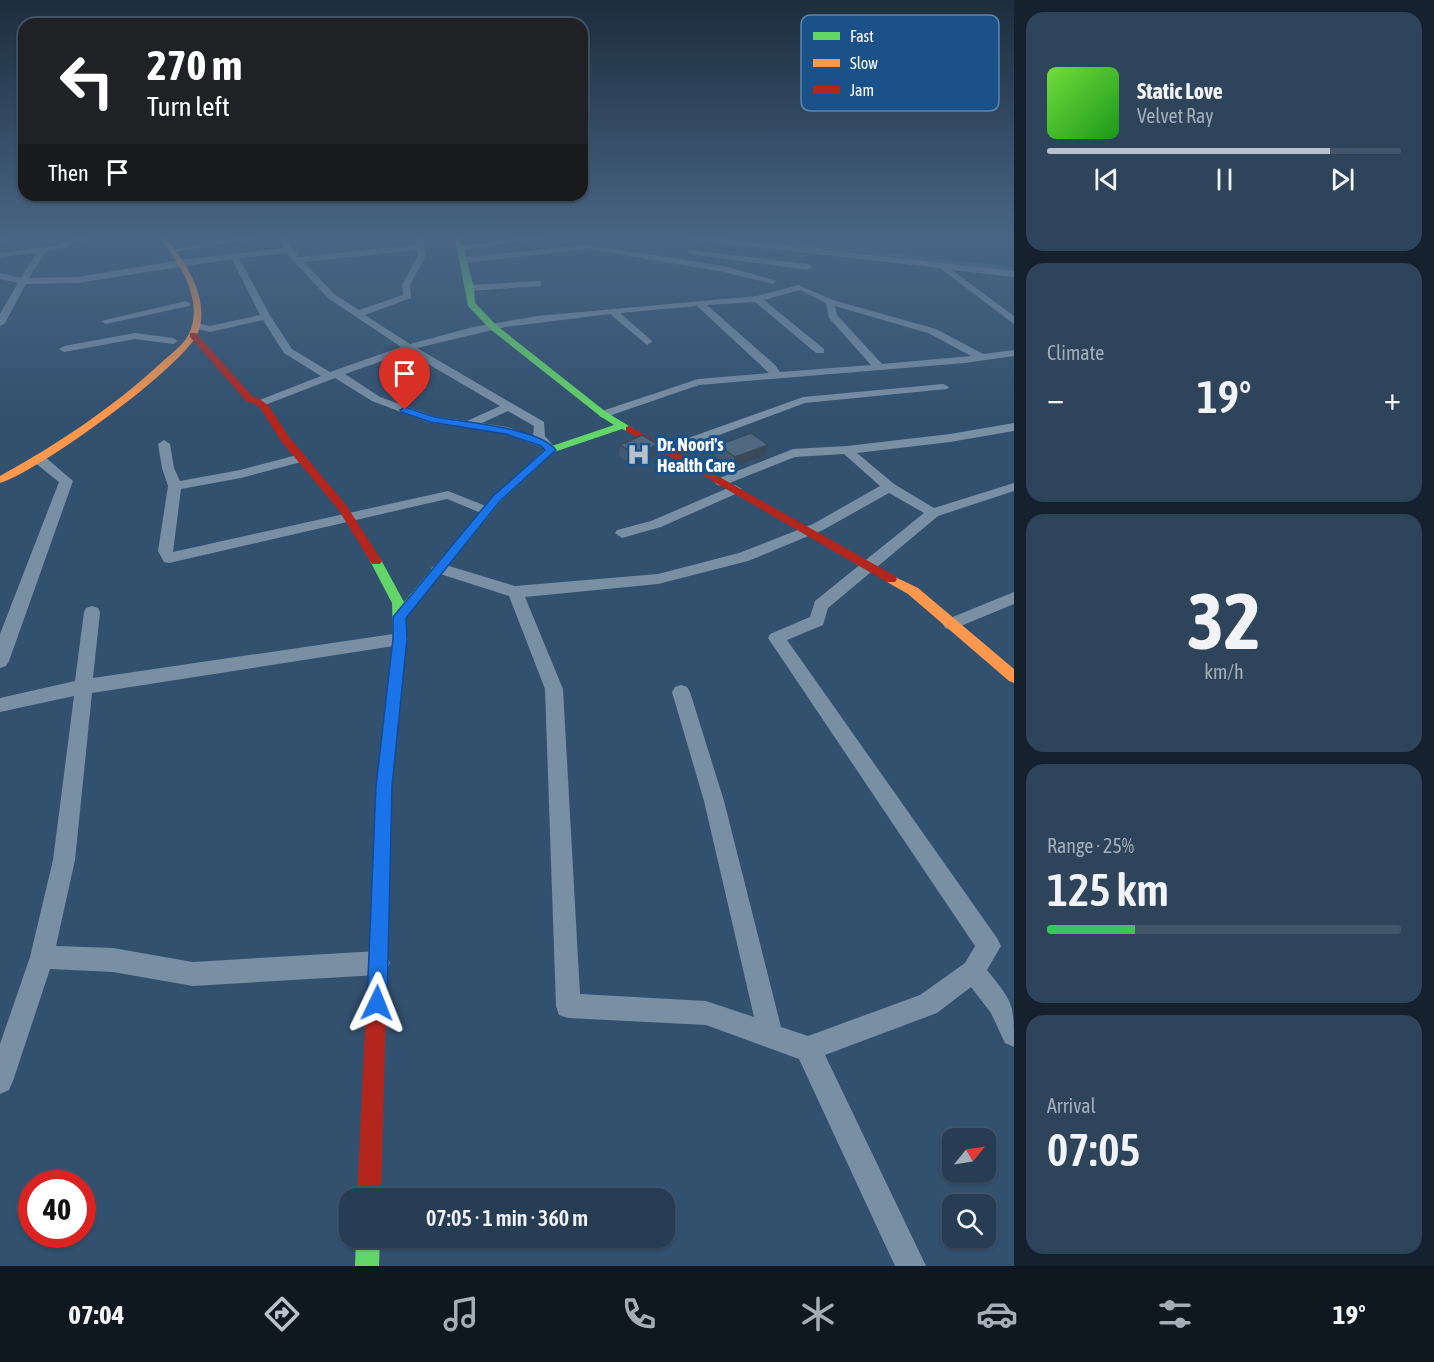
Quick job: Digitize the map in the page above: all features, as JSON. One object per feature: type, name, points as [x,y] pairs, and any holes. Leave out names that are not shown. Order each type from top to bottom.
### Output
[{"type":"main road","points":[[0,472],[39,450],[107,402],[151,364],[179,335],[188,313],[184,297]]},
{"type":"main road","points":[[194,297],[195,331],[245,395],[250,400],[261,403],[300,458],[342,507],[387,579],[398,603],[400,639],[384,786],[369,1188]]},
{"type":"main road","points":[[471,297],[471,304],[494,327],[603,414],[913,591],[1014,677]]},
{"type":"main road","points":[[0,480],[39,459],[131,399],[195,331]]},
{"type":"main road","points":[[399,617],[496,499],[548,447],[623,425]]},
{"type":"main road","points":[[367,1266],[368,1248]]},
{"type":"street","points":[[256,297],[288,351],[328,376],[343,377],[376,399],[430,419],[507,431],[548,447]]},
{"type":"street","points":[[333,297],[410,348],[540,425],[539,437],[548,447]]},
{"type":"street","points":[[358,314],[405,297]]},
{"type":"street","points":[[261,403],[441,338],[545,317],[765,297]]},
{"type":"street","points":[[819,297],[932,331],[982,358]]},
{"type":"street","points":[[983,297],[1014,321]]},
{"type":"street","points":[[757,299],[820,351]]},
{"type":"street","points":[[830,302],[832,316],[879,367]]},
{"type":"street","points":[[699,303],[754,351],[777,376]]},
{"type":"street","points":[[106,321],[186,304]]},
{"type":"street","points":[[0,323],[5,307]]},
{"type":"street","points":[[613,311],[647,342]]},
{"type":"street","points":[[195,331],[266,317]]},
{"type":"street","points":[[64,349],[135,336],[173,341]]},
{"type":"street","points":[[603,414],[698,382],[982,358],[1014,353]]},
{"type":"street","points":[[667,450],[802,400],[943,387]]},
{"type":"street","points":[[466,426],[508,407]]},
{"type":"street","points":[[722,482],[793,453],[847,450],[950,438],[1014,427]]},
{"type":"street","points":[[164,444],[168,468],[175,486],[165,551],[169,558],[448,495],[486,511]]},
{"type":"street","points":[[847,450],[889,487],[933,513]]},
{"type":"street","points":[[175,486],[241,474],[300,458]]},
{"type":"street","points":[[0,661],[3,637],[66,482],[39,459]]},
{"type":"street","points":[[515,592],[554,689],[568,1006],[706,1013],[808,1049],[928,1004],[973,971],[989,946],[776,638],[818,621],[821,605],[933,513],[1014,486]]},
{"type":"street","points":[[439,568],[515,592],[658,579],[743,557],[818,527],[889,487]]},
{"type":"street","points":[[622,533],[656,524],[735,489]]},
{"type":"street","points":[[951,624],[1014,598]]},
{"type":"street","points":[[0,1081],[42,957],[64,860],[92,612]]},
{"type":"street","points":[[0,705],[82,687],[400,639]]},
{"type":"street","points":[[681,692],[714,801],[771,1036]]},
{"type":"street","points":[[42,957],[113,960],[193,974],[378,963]]},
{"type":"street","points":[[973,971],[1000,1004],[1014,1034]]},
{"type":"street","points":[[808,1049],[911,1266]]},
{"type":"building","points":[[751,433],[768,445],[735,457],[718,445]]},
{"type":"building","points":[[642,435],[658,444],[636,455],[620,445]]},
{"type":"traffic: fast","points":[[471,297],[471,304],[493,327],[603,414],[629,429]]},
{"type":"traffic: fast","points":[[399,617],[497,499],[550,450],[623,425]]},
{"type":"traffic: fast","points":[[376,561],[398,603],[400,639],[384,786],[383,818]]},
{"type":"traffic: fast","points":[[367,1266],[368,1248]]},
{"type":"traffic: slow","points":[[0,480],[67,441],[130,396],[184,347],[195,330],[198,318],[196,297]]},
{"type":"traffic: slow","points":[[891,579],[913,591],[1014,677]]},
{"type":"traffic: jam","points":[[193,335],[250,400],[255,400],[265,407],[285,439],[342,507],[376,561]]},
{"type":"traffic: jam","points":[[629,429],[891,579]]},
{"type":"traffic: jam","points":[[369,1188],[383,818]]},
{"type":"place","name":"Dr. Noori's Health Care","points":[[639,455]]},
{"type":"route","points":[[377,1003],[384,786],[400,639],[399,617],[496,499],[550,450],[545,444],[507,431],[430,419],[405,410]]}]
